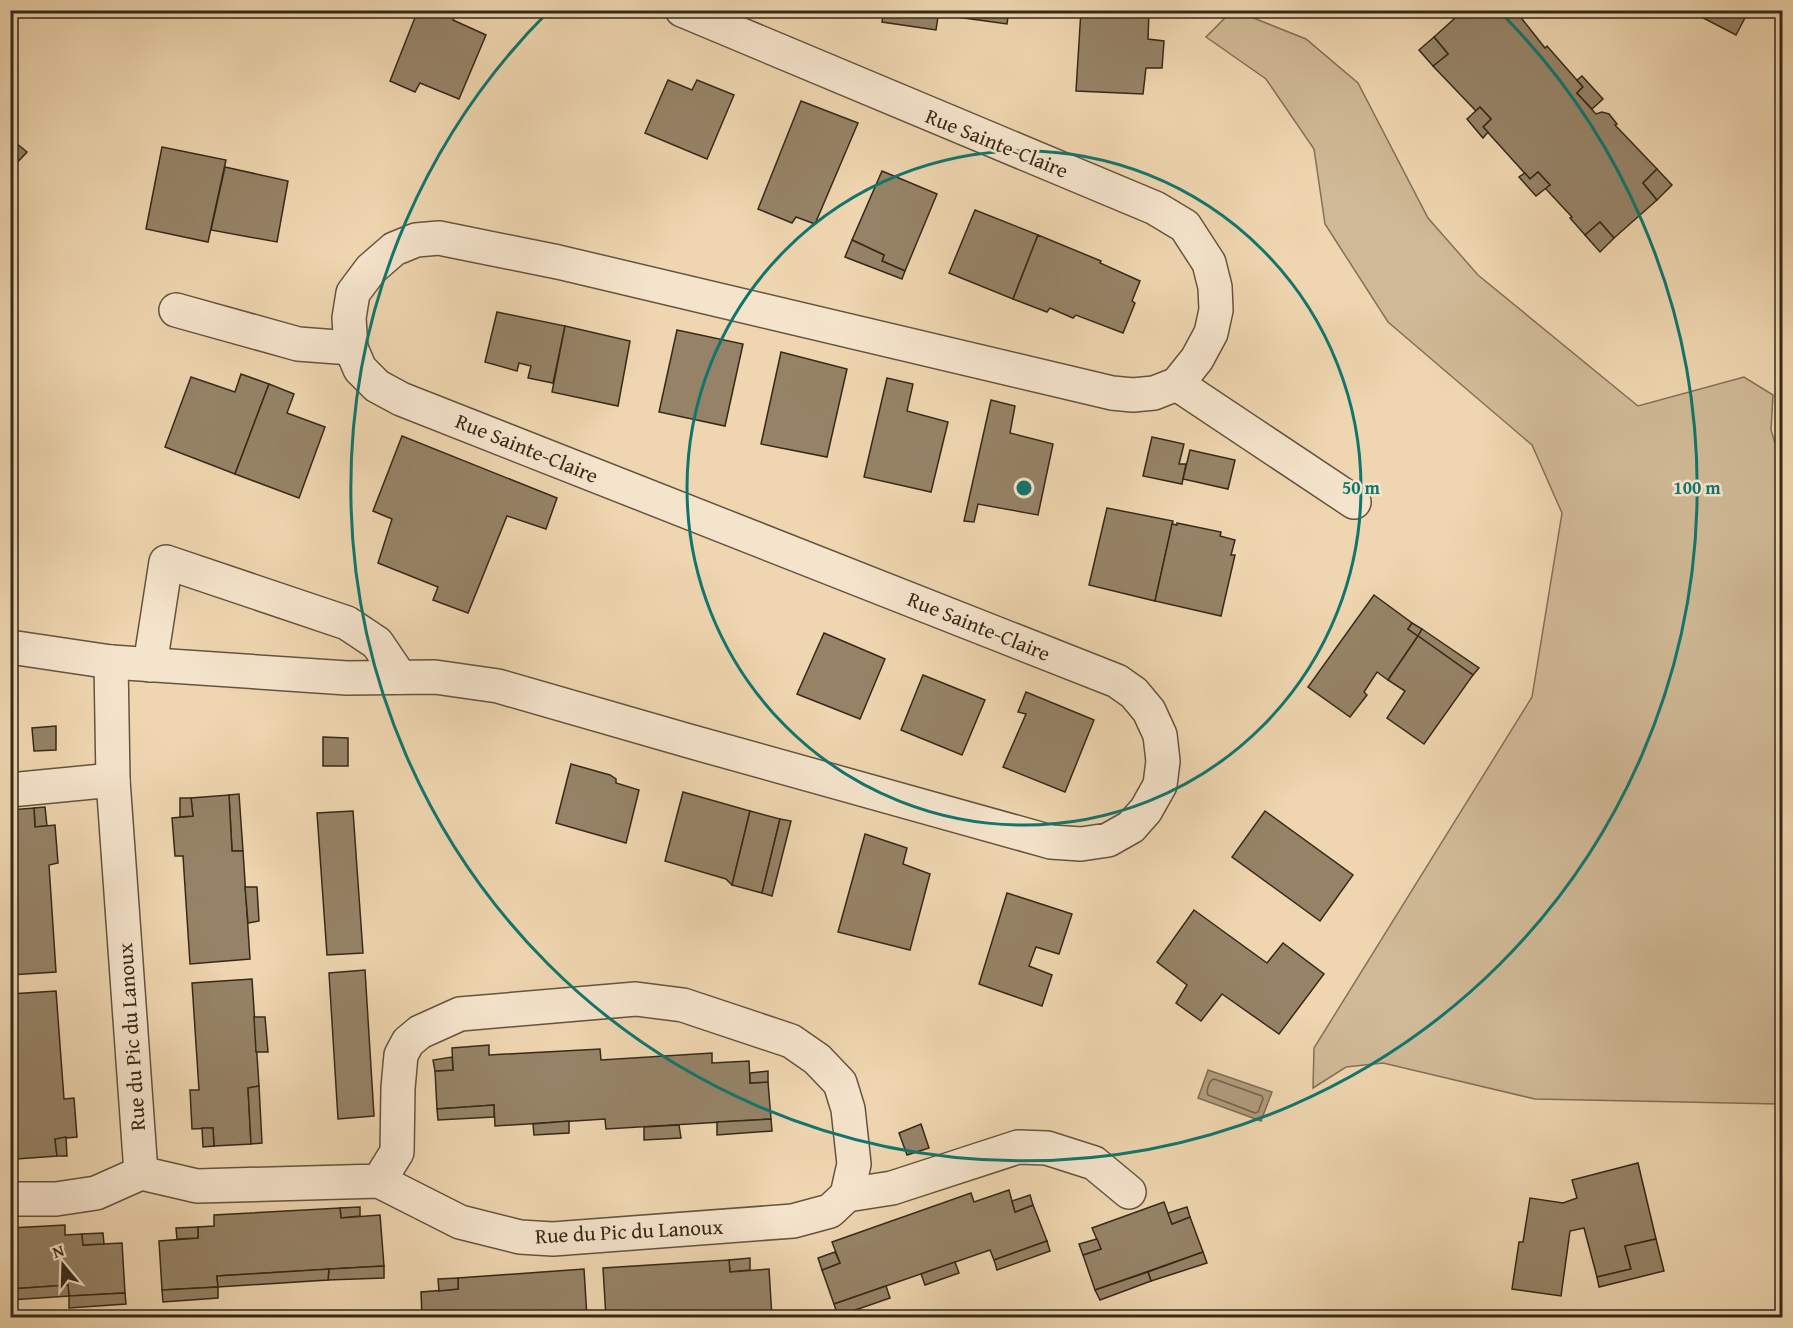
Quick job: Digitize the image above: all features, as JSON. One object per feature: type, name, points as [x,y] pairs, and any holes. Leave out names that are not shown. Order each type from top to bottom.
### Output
[{"type":"street","name":"Rue Sainte-Claire","points":[[10,647],[111,662],[347,678],[435,676],[498,686],[1051,842],[1081,844],[1108,840],[1131,827],[1146,810],[1160,785],[1163,761],[1160,735],[1149,711],[1134,693],[1117,681],[401,399],[377,386],[360,369],[351,348],[349,318],[354,293],[370,269],[394,249],[416,240],[439,238],[558,262],[1112,393],[1133,395],[1154,393],[1177,384],[1197,359],[1211,333],[1216,310],[1215,287],[1209,263],[1185,226],[1155,208],[682,10]]},
{"type":"street","points":[[176,310],[298,344],[351,348]]},
{"type":"street","points":[[1177,384],[1354,502]]},
{"type":"street","points":[[150,664],[166,562],[347,623],[377,643],[400,677]]},
{"type":"street","name":"Rue du Pic du Lanoux","points":[[111,662],[114,780],[141,1173],[197,1185],[379,1181],[460,1222],[520,1236],[553,1239],[793,1221],[830,1211],[848,1195],[892,1188],[1018,1147],[1047,1148],[1094,1163],[1129,1192]]},
{"type":"street","points":[[10,790],[114,780]]},
{"type":"street","points":[[379,1181],[397,1152],[401,1055],[408,1042],[420,1032],[460,1014],[636,999],[682,1005],[726,1019],[791,1041],[817,1059],[840,1083],[848,1109],[854,1164],[848,1195]]},
{"type":"street","points":[[10,1199],[56,1199],[96,1193],[141,1173]]},
{"type":"shaded area","points":[[1232,11],[1306,39],[1358,83],[1428,218],[1478,275],[1638,406],[1744,377],[1773,395],[1771,430],[1782,466],[1782,1104],[1535,1099],[1383,1063],[1346,1067],[1313,1088],[1314,1048],[1532,697],[1562,513],[1532,445],[1388,322],[1325,224],[1314,149],[1266,79],[1206,37]]},
{"type":"water","points":[[1208,1070],[1272,1092],[1261,1121],[1198,1098]]},
{"type":"building","points":[[418,10],[457,10],[453,20],[486,35],[459,99],[420,83],[415,92],[390,81]]},
{"type":"building","points":[[884,10],[939,10],[936,30],[882,22]]},
{"type":"building","points":[[951,10],[1009,10],[1007,24],[950,16]]},
{"type":"building","points":[[1081,10],[1149,10],[1148,39],[1164,41],[1162,68],[1146,68],[1143,94],[1076,91]]},
{"type":"building","points":[[1464,10],[1490,10],[1492,13],[1496,10],[1515,10],[1545,48],[1547,46],[1583,87],[1577,93],[1596,114],[1602,112],[1609,114],[1617,124],[1615,125],[1657,169],[1643,183],[1657,200],[1614,238],[1600,222],[1585,235],[1545,188],[1550,185],[1538,172],[1530,179],[1483,127],[1491,119],[1480,107],[1476,111],[1433,66],[1448,54],[1434,37]]},
{"type":"building","points":[[1688,10],[1749,10],[1736,35]]},
{"type":"building","points":[[1434,37],[1448,54],[1433,66],[1419,50]]},
{"type":"building","points":[[1582,76],[1603,99],[1592,109],[1577,93],[1583,87],[1577,80]]},
{"type":"building","points":[[668,80],[692,90],[697,80],[734,95],[707,159],[645,133]]},
{"type":"building","points":[[801,101],[858,123],[815,224],[796,217],[792,223],[758,209]]},
{"type":"building","points":[[1480,107],[1491,119],[1483,127],[1488,132],[1483,138],[1467,119]]},
{"type":"building","points":[[10,138],[27,152],[10,170]]},
{"type":"building","points":[[162,147],[226,160],[208,242],[146,229]]},
{"type":"building","points":[[225,167],[288,181],[277,242],[211,230]]},
{"type":"building","points":[[1657,169],[1672,185],[1657,200],[1643,183]]},
{"type":"building","points":[[882,171],[937,194],[905,271],[882,261],[884,255],[852,240]]},
{"type":"building","points":[[1538,172],[1550,185],[1536,196],[1519,177],[1525,173],[1530,179]]},
{"type":"building","points":[[975,210],[1038,235],[1013,299],[949,273]]},
{"type":"building","points":[[1600,222],[1614,238],[1600,252],[1585,235]]},
{"type":"building","points":[[1038,235],[1101,261],[1100,263],[1140,281],[1132,301],[1135,303],[1123,333],[1076,315],[1073,318],[1050,308],[1047,312],[1013,299]]},
{"type":"building","points":[[852,240],[884,255],[882,261],[905,271],[902,279],[845,257]]},
{"type":"building","points":[[497,312],[565,326],[553,383],[528,378],[531,366],[519,363],[517,371],[485,362]]},
{"type":"building","points":[[565,326],[630,341],[618,406],[552,392]]},
{"type":"building","points":[[677,330],[743,344],[725,426],[659,412]]},
{"type":"building","points":[[781,352],[847,369],[827,457],[761,444]]},
{"type":"building","points":[[241,374],[269,384],[235,474],[165,447],[191,377],[235,392]]},
{"type":"building","points":[[887,378],[913,384],[907,411],[948,422],[931,492],[864,477]]},
{"type":"building","points":[[269,384],[294,394],[287,413],[325,427],[299,498],[235,474]]},
{"type":"building","points":[[991,400],[1015,406],[1010,433],[1053,444],[1038,515],[978,504],[974,522],[964,521]]},
{"type":"building","points":[[402,436],[557,498],[546,529],[507,516],[468,613],[433,600],[438,587],[378,563],[392,519],[373,511]]},
{"type":"building","points":[[1152,437],[1184,444],[1179,464],[1186,464],[1182,484],[1143,476]]},
{"type":"building","points":[[1190,450],[1235,460],[1228,489],[1183,479]]},
{"type":"building","points":[[1107,508],[1173,521],[1155,601],[1089,585]]},
{"type":"building","points":[[1177,523],[1221,532],[1220,536],[1235,540],[1231,555],[1235,555],[1221,616],[1155,601],[1172,524],[1177,525]]},
{"type":"building","points":[[1374,595],[1412,623],[1408,629],[1418,636],[1388,680],[1377,672],[1364,692],[1367,695],[1350,717],[1308,687]]},
{"type":"building","points":[[1412,623],[1422,629],[1418,636],[1408,629]]},
{"type":"building","points":[[1422,629],[1479,668],[1473,675],[1418,636]]},
{"type":"building","points":[[824,633],[885,659],[860,719],[797,694]]},
{"type":"building","points":[[1418,636],[1473,675],[1424,744],[1387,718],[1405,691],[1388,680]]},
{"type":"building","points":[[923,675],[985,700],[962,755],[901,730]]},
{"type":"building","points":[[1026,692],[1094,720],[1065,792],[1003,767],[1026,714],[1018,712]]},
{"type":"building","points":[[56,726],[56,750],[34,751],[32,728]]},
{"type":"building","points":[[323,737],[348,738],[348,766],[323,766]]},
{"type":"building","points":[[571,764],[610,775],[616,779],[616,783],[639,790],[626,843],[556,823]]},
{"type":"building","points":[[683,792],[750,811],[732,885],[726,879],[665,861]]},
{"type":"building","points":[[239,794],[243,851],[232,851],[229,795]]},
{"type":"building","points":[[229,795],[232,851],[243,851],[250,959],[190,964],[183,856],[175,856],[172,818],[193,816],[191,798]]},
{"type":"building","points":[[180,798],[191,798],[193,816],[180,817]]},
{"type":"building","points":[[45,807],[47,826],[35,827],[34,808]]},
{"type":"building","points":[[34,808],[35,827],[55,825],[58,863],[49,865],[56,972],[10,975],[10,810]]},
{"type":"building","points":[[353,811],[363,953],[327,955],[317,813]]},
{"type":"building","points":[[750,811],[780,819],[762,893],[732,885]]},
{"type":"building","points":[[1265,811],[1353,875],[1320,921],[1232,857]]},
{"type":"building","points":[[780,819],[791,821],[772,896],[762,893]]},
{"type":"building","points":[[865,834],[907,848],[903,864],[930,874],[910,950],[838,932]]},
{"type":"building","points":[[245,887],[257,887],[259,921],[248,923]]},
{"type":"building","points":[[1007,893],[1072,914],[1059,954],[1036,947],[1029,966],[1052,975],[1042,1006],[979,984]]},
{"type":"building","points":[[1194,910],[1267,963],[1283,943],[1324,974],[1279,1034],[1222,994],[1201,1021],[1176,1003],[1187,985],[1157,962]]},
{"type":"building","points":[[365,970],[374,1116],[338,1119],[329,973]]},
{"type":"building","points":[[252,979],[259,1086],[248,1088],[251,1144],[214,1146],[213,1128],[192,1129],[190,1090],[199,1090],[192,983]]},
{"type":"building","points":[[56,991],[64,1099],[74,1098],[77,1137],[55,1139],[57,1156],[17,1159],[14,1103],[10,1103],[10,994]]},
{"type":"building","points":[[254,1017],[265,1017],[268,1052],[256,1052]]},
{"type":"building","points":[[489,1045],[489,1055],[600,1049],[601,1060],[712,1053],[712,1063],[749,1061],[750,1083],[768,1082],[771,1119],[606,1129],[605,1119],[495,1126],[494,1105],[437,1109],[435,1071],[453,1070],[452,1048]]},
{"type":"building","points":[[452,1057],[453,1070],[435,1071],[433,1060]]},
{"type":"building","points":[[768,1071],[768,1082],[750,1083],[750,1073]]},
{"type":"building","points":[[259,1086],[262,1143],[251,1144],[248,1088]]},
{"type":"building","points":[[10,1103],[14,1103],[17,1159],[10,1160]]},
{"type":"building","points":[[494,1105],[494,1117],[438,1120],[437,1109]]},
{"type":"building","points":[[771,1119],[772,1131],[717,1135],[717,1122]]},
{"type":"building","points":[[569,1121],[569,1133],[534,1135],[533,1124]]},
{"type":"building","points":[[921,1124],[929,1148],[907,1155],[899,1133]]},
{"type":"building","points":[[679,1125],[681,1138],[644,1140],[644,1127]]},
{"type":"building","points":[[202,1128],[213,1128],[214,1146],[203,1147]]},
{"type":"building","points":[[66,1137],[67,1156],[57,1156],[55,1139]]},
{"type":"building","points":[[1638,1163],[1656,1239],[1625,1246],[1631,1269],[1597,1277],[1584,1228],[1570,1231],[1561,1296],[1512,1289],[1519,1242],[1523,1242],[1530,1198],[1563,1203],[1577,1198],[1572,1180]]},
{"type":"building","points":[[1009,1190],[1015,1212],[1033,1205],[1047,1241],[994,1260],[990,1250],[834,1304],[822,1270],[840,1263],[832,1242],[971,1193],[974,1202]]},
{"type":"building","points":[[1030,1195],[1033,1205],[1015,1212],[1012,1201]]},
{"type":"building","points":[[1164,1202],[1172,1224],[1190,1217],[1203,1252],[1095,1290],[1083,1255],[1101,1249],[1092,1228]]},
{"type":"building","points":[[360,1207],[360,1216],[341,1218],[340,1208]]},
{"type":"building","points":[[1187,1207],[1190,1217],[1172,1224],[1168,1213]]},
{"type":"building","points":[[340,1208],[341,1218],[380,1215],[384,1266],[217,1276],[218,1287],[162,1290],[159,1241],[198,1238],[198,1227],[214,1226],[214,1215]]},
{"type":"building","points":[[65,1225],[65,1235],[82,1234],[83,1245],[122,1243],[125,1293],[69,1296],[68,1285],[10,1289],[10,1228]]},
{"type":"building","points":[[198,1227],[198,1238],[177,1239],[176,1228]]},
{"type":"building","points":[[103,1233],[104,1244],[83,1245],[82,1234]]},
{"type":"building","points":[[1097,1239],[1101,1249],[1083,1255],[1079,1244]]},
{"type":"building","points":[[1656,1239],[1664,1271],[1599,1287],[1597,1277],[1631,1269],[1625,1246]]},
{"type":"building","points":[[1047,1241],[1050,1251],[997,1270],[994,1260]]},
{"type":"building","points":[[835,1252],[840,1263],[822,1270],[818,1258]]},
{"type":"building","points":[[1203,1252],[1207,1263],[1151,1281],[1148,1272]]},
{"type":"building","points":[[750,1258],[750,1270],[730,1272],[729,1260]]},
{"type":"building","points":[[729,1260],[730,1272],[769,1269],[772,1318],[606,1318],[603,1268]]},
{"type":"building","points":[[955,1262],[959,1273],[925,1285],[921,1274]]},
{"type":"building","points":[[384,1266],[384,1278],[328,1280],[329,1269]]},
{"type":"building","points":[[329,1269],[328,1280],[218,1287],[217,1276]]},
{"type":"building","points":[[584,1269],[587,1318],[422,1318],[421,1292],[458,1289],[458,1278]]},
{"type":"building","points":[[1148,1272],[1151,1281],[1100,1300],[1095,1290]]},
{"type":"building","points":[[458,1278],[458,1289],[439,1291],[438,1279]]},
{"type":"building","points":[[68,1285],[69,1296],[10,1300],[10,1289]]},
{"type":"building","points":[[886,1286],[890,1298],[838,1316],[834,1304]]},
{"type":"building","points":[[218,1287],[218,1298],[163,1302],[162,1290]]},
{"type":"building","points":[[125,1293],[126,1304],[69,1308],[69,1296]]}]
